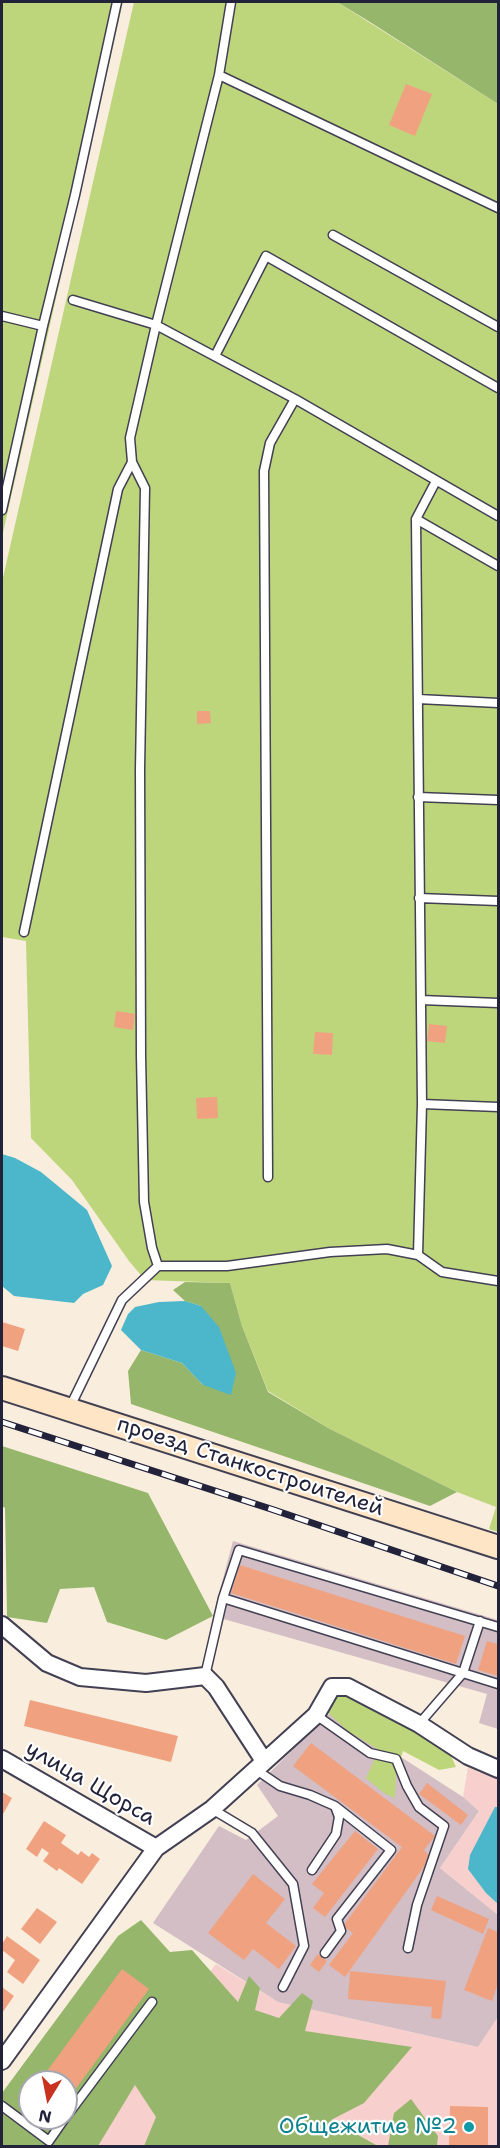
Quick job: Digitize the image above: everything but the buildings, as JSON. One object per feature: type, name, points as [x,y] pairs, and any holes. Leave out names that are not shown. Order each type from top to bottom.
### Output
[{"type":"main road","name":"проезд Станкостроителей","points":[[2,1388],[498,1547]]},
{"type":"street","points":[[2,1625],[47,1663],[80,1677],[146,1683],[206,1676],[216,1687],[260,1765]]},
{"type":"street","points":[[2,2061],[156,1848],[212,1809],[316,1715],[332,1687],[348,1687],[419,1724],[468,1756],[498,1769]]},
{"type":"street","name":"улица Щорса","points":[[2,1759],[156,1848]]},
{"type":"lane","points":[[2,510],[43,326],[78,184],[117,2]]},
{"type":"lane","points":[[158,1266],[152,1248],[144,1203],[141,1056],[140,769],[145,488],[132,462],[130,438],[219,75],[231,2]]},
{"type":"lane","points":[[219,75],[498,208]]},
{"type":"lane","points":[[333,235],[498,327]]},
{"type":"lane","points":[[215,356],[266,256],[498,388]]},
{"type":"lane","points":[[73,300],[156,325],[294,399],[498,516]]},
{"type":"lane","points":[[2,316],[43,326]]},
{"type":"lane","points":[[268,1177],[264,471],[270,443],[294,399]]},
{"type":"lane","points":[[24,932],[118,489],[132,462]]},
{"type":"lane","points":[[418,1255],[422,1104],[416,519],[436,481]]},
{"type":"lane","points":[[416,519],[498,566]]},
{"type":"lane","points":[[418,699],[498,703]]},
{"type":"lane","points":[[418,797],[498,800]]},
{"type":"lane","points":[[419,898],[498,901]]},
{"type":"lane","points":[[421,1000],[498,1003]]},
{"type":"lane","points":[[422,1104],[498,1107]]},
{"type":"lane","points":[[69,1409],[122,1300],[158,1266],[227,1266],[330,1252],[387,1249],[418,1255],[442,1272],[498,1281]]},
{"type":"lane","points":[[206,1676],[222,1598],[239,1550],[498,1627]]},
{"type":"lane","points":[[222,1598],[498,1684]]},
{"type":"lane","points":[[419,1724],[463,1672],[480,1621]]},
{"type":"lane","points":[[316,1715],[370,1753],[396,1759],[419,1807],[444,1826],[417,1905],[408,1948]]},
{"type":"lane","points":[[260,1765],[280,1786],[335,1806],[391,1850],[337,1918],[341,1931],[325,1953]]},
{"type":"lane","points":[[312,1870],[336,1834],[339,1817],[335,1806]]},
{"type":"lane","points":[[212,1809],[252,1833],[292,1884],[304,1946],[283,1987]]},
{"type":"lane","points":[[78,2102],[152,2002]]},
{"type":"lane","points":[[2,2106],[46,2144],[57,2130]]},
{"type":"shaded area","points":[[233,1541],[498,1620],[498,1729],[479,1723],[487,1694],[213,1616]]},
{"type":"shaded area","points":[[331,1712],[463,1797],[479,1811],[440,1868],[498,1915],[498,2017],[478,2047],[278,2002],[153,1923],[219,1826],[246,1840],[278,1816],[257,1785]]},
{"type":"shaded area","points":[[468,1767],[480,1773],[489,1770],[498,1774],[498,1915],[440,1868],[479,1811],[463,1797]]},
{"type":"shaded area","points":[[216,1964],[278,2002],[478,2047],[498,2017],[498,2146],[78,2146]]},
{"type":"green space","points":[[2,2],[123,2],[2,537]]},
{"type":"green space","points":[[134,2],[337,2],[498,104],[498,1532],[489,1529],[496,1507],[457,1492],[330,1429],[268,1391],[242,1326],[230,1283],[145,1280],[72,1180],[31,1138],[26,941],[2,937],[2,582]]},
{"type":"green space","points":[[337,2],[498,2],[498,104],[370,22]]},
{"type":"green space","points":[[185,1282],[230,1283],[242,1326],[268,1392],[330,1429],[457,1492],[430,1506],[131,1404],[128,1371],[141,1350],[182,1363],[203,1385],[201,1306],[185,1301],[173,1290]]},
{"type":"green space","points":[[2,1446],[148,1493],[213,1616],[166,1640],[107,1622],[94,1587],[60,1589],[47,1623],[7,1617]]},
{"type":"green space","points":[[346,1692],[365,1706],[413,1726],[447,1747],[456,1767],[439,1770],[403,1751],[396,1775],[395,1798],[384,1793],[366,1778],[379,1750],[348,1731],[326,1711],[329,1702]]},
{"type":"green space","points":[[141,1920],[170,1952],[192,1950],[238,2002],[249,1976],[260,1988],[255,2010],[279,2018],[302,1993],[313,2001],[305,2031],[412,2047],[364,2103],[331,2120],[378,2146],[144,2146],[156,2117],[135,2085],[98,2146],[2,2146],[2,2093],[18,2071],[18,2130],[78,2130],[78,2070],[19,2070],[118,1936]]},
{"type":"green space","points":[[411,2099],[438,2136],[437,2146],[388,2146],[394,2113]]},
{"type":"water","points":[[2,1154],[15,1158],[41,1172],[87,1210],[112,1266],[103,1285],[83,1294],[74,1303],[14,1296],[2,1286]]},
{"type":"water","points":[[185,1301],[201,1306],[219,1327],[236,1373],[231,1395],[203,1385],[182,1363],[141,1350],[121,1330],[128,1314],[135,1307],[159,1302]]},
{"type":"water","points":[[495,1807],[498,1807],[498,1904],[486,1893],[468,1869],[470,1855]]},
{"type":"railway","points":[[2,1422],[274,1510],[498,1586]]},
{"type":"place","name":"Общежитие №2","points":[[469,2127]]}]
